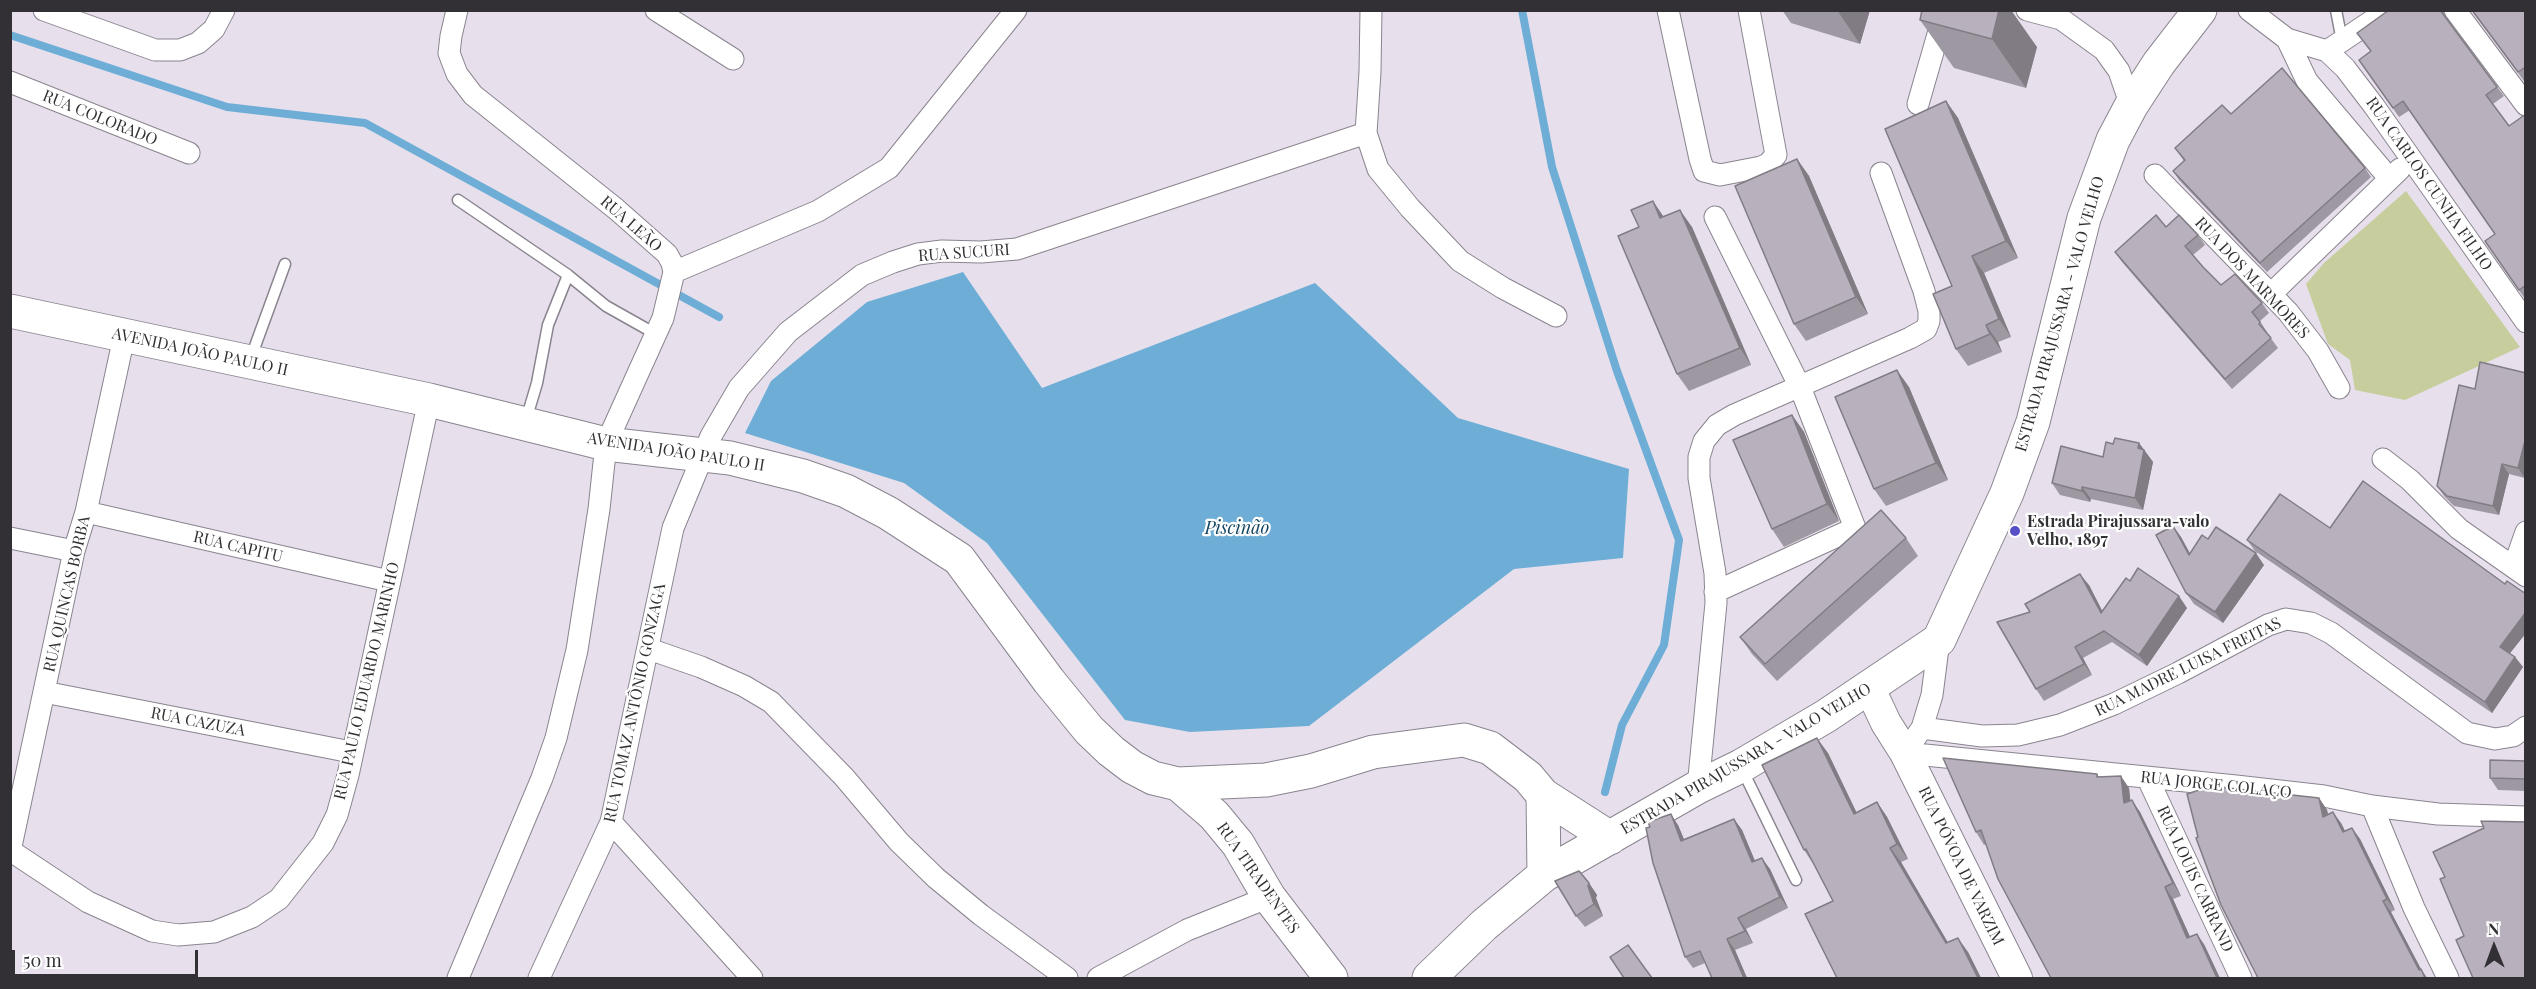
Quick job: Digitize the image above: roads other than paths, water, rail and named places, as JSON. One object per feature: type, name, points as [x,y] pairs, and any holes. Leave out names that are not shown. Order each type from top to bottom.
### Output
[{"type":"main road","name":"ESTRADA PIRAJUSSARA - VALO VELHO","points":[[1429,978],[1484,926],[1544,875],[1698,787],[1741,766],[1870,688],[1939,640],[2007,493],[2033,422],[2084,218],[2109,148],[2131,106],[2159,63],[2200,10]]},
{"type":"main road","name":"AVENIDA JOÃO PAULO II","points":[[10,311],[429,400],[617,445],[690,452],[762,465],[846,491],[888,513],[959,559],[1049,681],[1089,730],[1132,767],[1153,778],[1178,784],[1266,780],[1311,771],[1374,752],[1464,740],[1490,748],[1528,777],[1543,795],[1610,838]]},
{"type":"main road","name":"RUA PÓVOA DE VARZIM","points":[[1870,688],[1886,723],[1905,753],[2017,978]]},
{"type":"main road","points":[[1229,833],[1242,805],[1252,791],[1266,780]]},
{"type":"main road","name":"RUA TIRADENTES","points":[[1178,784],[1214,815],[1229,833],[1269,897],[1331,978]]},
{"type":"main road","points":[[1543,795],[1544,875]]},
{"type":"street","points":[[45,10],[155,50],[180,50],[198,43],[214,29],[224,10]]},
{"type":"street","name":"RUA LEÃO","points":[[457,10],[449,53],[457,74],[473,95],[650,239],[667,254],[674,272]]},
{"type":"street","points":[[656,10],[733,59]]},
{"type":"street","points":[[458,978],[538,789],[556,738],[577,650],[599,508],[654,333],[663,318],[674,272],[818,211],[889,168],[1016,10]]},
{"type":"street","points":[[1371,10],[1366,133],[1378,169],[1410,208],[1460,261],[1503,288],[1556,316]]},
{"type":"street","points":[[1668,10],[1700,159],[1704,171],[1720,175],[1761,167],[1768,164],[1776,154],[1749,10]]},
{"type":"street","points":[[1918,104],[1945,10]]},
{"type":"street","points":[[2027,10],[2061,19],[2104,50],[2119,71],[2131,106]]},
{"type":"street","points":[[2249,10],[2287,39],[2307,81],[2389,178]]},
{"type":"street","points":[[2287,39],[2334,46],[2388,10]]},
{"type":"street","points":[[2456,10],[2526,105]]},
{"type":"street","name":"RUA CARLOS CUNHA FILHO","points":[[2334,46],[2345,68],[2526,322]]},
{"type":"street","name":"RUA COLORADO","points":[[10,82],[189,153]]},
{"type":"street","name":"RUA SUCURI","points":[[690,452],[739,388],[788,332],[862,274],[918,254],[1017,249],[1366,133]]},
{"type":"street","points":[[2271,294],[2389,178],[2411,161]]},
{"type":"street","points":[[1698,787],[1715,592],[1712,542],[1699,478],[1699,457],[1704,441],[1718,425],[1734,415],[1910,338],[1926,328],[1929,321],[1924,291],[1881,173]]},
{"type":"street","name":"RUA DOS MARMORES","points":[[2155,175],[2301,327],[2339,388]]},
{"type":"street","points":[[1715,217],[1800,387],[1855,528],[1715,592]]},
{"type":"street","name":"RUA QUINCAS BORBA","points":[[11,851],[19,767],[44,692],[124,337]]},
{"type":"street","name":"RUA PAULO EDUARDO MARINHO","points":[[11,851],[88,902],[125,921],[152,931],[178,936],[214,932],[252,917],[279,899],[323,843],[337,815],[348,775],[351,752],[429,400]]},
{"type":"street","name":"RUA TOMAZ ANTÔNIO GONZAGA","points":[[539,978],[611,822],[690,452]]},
{"type":"street","points":[[2383,459],[2410,480],[2459,529],[2520,571],[2526,532]]},
{"type":"street","name":"RUA CAPITU","points":[[86,512],[390,582]]},
{"type":"street","points":[[10,538],[74,551]]},
{"type":"street","name":"RUA MADRE LUISA FREITAS","points":[[1922,728],[1983,736],[2018,735],[2060,725],[2114,704],[2268,625],[2286,619],[2311,623],[2331,633],[2468,733],[2495,739],[2513,736],[2526,727]]},
{"type":"street","points":[[1905,753],[1922,728],[1932,695],[1939,640]]},
{"type":"street","points":[[649,649],[701,667],[744,686],[771,702],[844,777],[899,842],[936,878],[981,915],[1066,978]]},
{"type":"street","name":"RUA CAZUZA","points":[[44,692],[351,752]]},
{"type":"street","name":"RUA JORGE COLAÇO","points":[[1905,753],[2324,796],[2372,806],[2438,813],[2526,817]]},
{"type":"street","name":"RUA LOUIS CARRAND","points":[[2148,778],[2241,978]]},
{"type":"street","points":[[2372,806],[2414,908],[2448,978]]},
{"type":"street","points":[[611,822],[752,978]]},
{"type":"street","points":[[1098,978],[1187,930],[1269,897]]},
{"type":"lane","points":[[2334,46],[2336,10]]},
{"type":"lane","points":[[458,200],[568,275],[606,306],[654,333]]},
{"type":"lane","points":[[249,363],[285,264]]},
{"type":"lane","points":[[525,424],[537,383],[548,325],[568,275]]},
{"type":"lane","points":[[1741,766],[1796,880]]},
{"type":"water","name":"Piscinão","points":[[963,272],[1042,388],[1315,283],[1458,418],[1629,469],[1623,558],[1514,569],[1309,726],[1190,732],[1125,720],[987,543],[904,483],[745,433],[771,381],[867,302]]},
{"type":"waterway","points":[[1522,10],[1552,167],[1617,371],[1679,540],[1664,645],[1622,725],[1605,792]]},
{"type":"waterway","points":[[10,35],[227,107],[365,123],[719,317]]},
{"type":"place","name":"Estrada Pirajussara-valo Velho, 1897","points":[[2015,531]]}]
